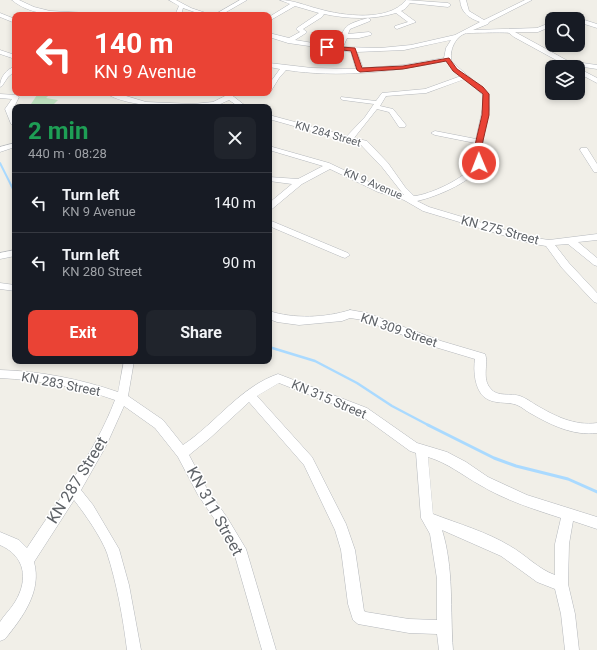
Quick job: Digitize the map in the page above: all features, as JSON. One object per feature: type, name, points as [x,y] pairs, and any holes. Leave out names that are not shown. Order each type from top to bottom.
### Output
[{"type":"street","points":[[15,0],[24,6],[42,12]]},
{"type":"street","points":[[222,12],[244,0]]},
{"type":"street","points":[[283,0],[322,13],[379,16]]},
{"type":"street","points":[[463,0],[464,10],[467,14],[486,23]]},
{"type":"street","points":[[272,36],[288,41],[340,48],[395,49],[456,37],[529,0]]},
{"type":"street","points":[[340,48],[347,28],[354,24],[379,16],[397,12],[404,8],[409,1],[448,5]]},
{"type":"street","points":[[178,12],[179,2],[202,12]]},
{"type":"street","points":[[272,17],[294,4]]},
{"type":"street","points":[[397,12],[413,22],[397,27]]},
{"type":"street","points":[[288,41],[304,32],[299,29],[320,16],[322,13]]},
{"type":"street","points":[[0,15],[12,20]]},
{"type":"street","points":[[585,22],[597,26]]},
{"type":"street","points":[[465,32],[538,30],[545,27]]},
{"type":"street","points":[[510,31],[516,36],[562,60]]},
{"type":"street","points":[[343,36],[359,36],[369,34]]},
{"type":"street","points":[[272,66],[311,70],[360,70],[410,67],[447,59],[450,45],[456,37]]},
{"type":"street","points":[[353,49],[360,70]]},
{"type":"street","points":[[0,52],[12,56]]},
{"type":"street","name":"KN 9 Avenue","points":[[272,149],[294,154],[330,166],[390,194],[409,198],[439,192],[466,177],[476,169],[479,163],[479,142],[485,115],[486,94],[481,88],[455,70],[447,59]]},
{"type":"street","points":[[585,65],[597,67]]},
{"type":"street","points":[[272,84],[284,68]]},
{"type":"street","points":[[0,85],[12,71]]},
{"type":"street","points":[[585,74],[597,81]]},
{"type":"street","points":[[349,139],[368,118],[384,94],[426,91],[465,77]]},
{"type":"street","points":[[0,96],[16,97],[12,104]]},
{"type":"street","points":[[119,96],[145,104]]},
{"type":"street","points":[[214,104],[226,96]]},
{"type":"street","points":[[228,96],[240,104]]},
{"type":"street","points":[[344,98],[377,105],[391,110],[402,125]]},
{"type":"street","points":[[12,104],[9,110],[12,117]]},
{"type":"street","name":"KN 284 Street","points":[[272,118],[364,143],[384,165],[409,198]]},
{"type":"street","points":[[436,133],[479,142]]},
{"type":"street","points":[[0,150],[12,146]]},
{"type":"street","points":[[584,150],[597,170]]},
{"type":"street","points":[[272,204],[298,182],[330,166]]},
{"type":"street","points":[[272,179],[298,182]]},
{"type":"street","name":"KN 275 Street","points":[[409,198],[426,209],[508,234],[548,243],[597,237]]},
{"type":"street","points":[[272,224],[345,256]]},
{"type":"street","points":[[570,241],[597,263]]},
{"type":"street","points":[[548,243],[558,257],[597,299]]},
{"type":"street","points":[[0,256],[12,254]]},
{"type":"street","points":[[0,286],[12,288]]},
{"type":"street","name":"KN 309 Street","points":[[272,316],[299,321],[342,318],[350,314],[364,316],[439,344],[481,357],[479,364],[481,376],[487,393],[492,396],[520,401],[555,420],[578,428],[597,428]]},
{"type":"street","name":"KN 287 Street","points":[[27,560],[42,535],[74,491],[103,441],[122,398],[128,364]]},
{"type":"street","name":"KN 283 Street","points":[[0,374],[22,375],[49,379],[99,390],[122,398]]},
{"type":"street","name":"KN 315 Street","points":[[182,453],[202,439],[225,415],[249,394],[278,378],[363,411],[401,439],[422,450],[443,456],[462,466],[484,481],[525,500],[597,523]]},
{"type":"street","points":[[249,394],[308,461],[343,535],[348,550],[355,604],[358,614],[363,619],[408,626],[444,627]]},
{"type":"street","name":"KN 311 Street","points":[[122,398],[159,424],[182,453],[202,491],[224,523],[241,554],[269,650]]},
{"type":"street","points":[[422,450],[427,518],[436,532],[444,579],[444,627],[446,650]]},
{"type":"street","points":[[74,491],[89,509],[112,549],[132,633],[134,650]]},
{"type":"street","points":[[568,513],[562,544],[561,584],[568,614],[572,650]]},
{"type":"street","points":[[427,518],[490,543],[506,551],[542,577],[561,584]]},
{"type":"street","points":[[0,538],[20,550],[27,560],[29,586],[26,597],[16,614],[0,634]]},
{"type":"green space","points":[[36,96],[48,96],[46,98],[58,100],[54,104],[31,104]]},
{"type":"waterway","points":[[0,163],[12,187]]},
{"type":"waterway","points":[[272,348],[315,361],[357,383],[392,406],[430,426]]},
{"type":"waterway","points":[[430,426],[494,458],[516,466],[568,479],[597,492]]},
{"type":"route","points":[[327,47],[353,49],[360,70],[403,68],[447,59],[455,70],[481,88],[486,94],[487,100],[485,115],[479,145],[479,163]]}]
